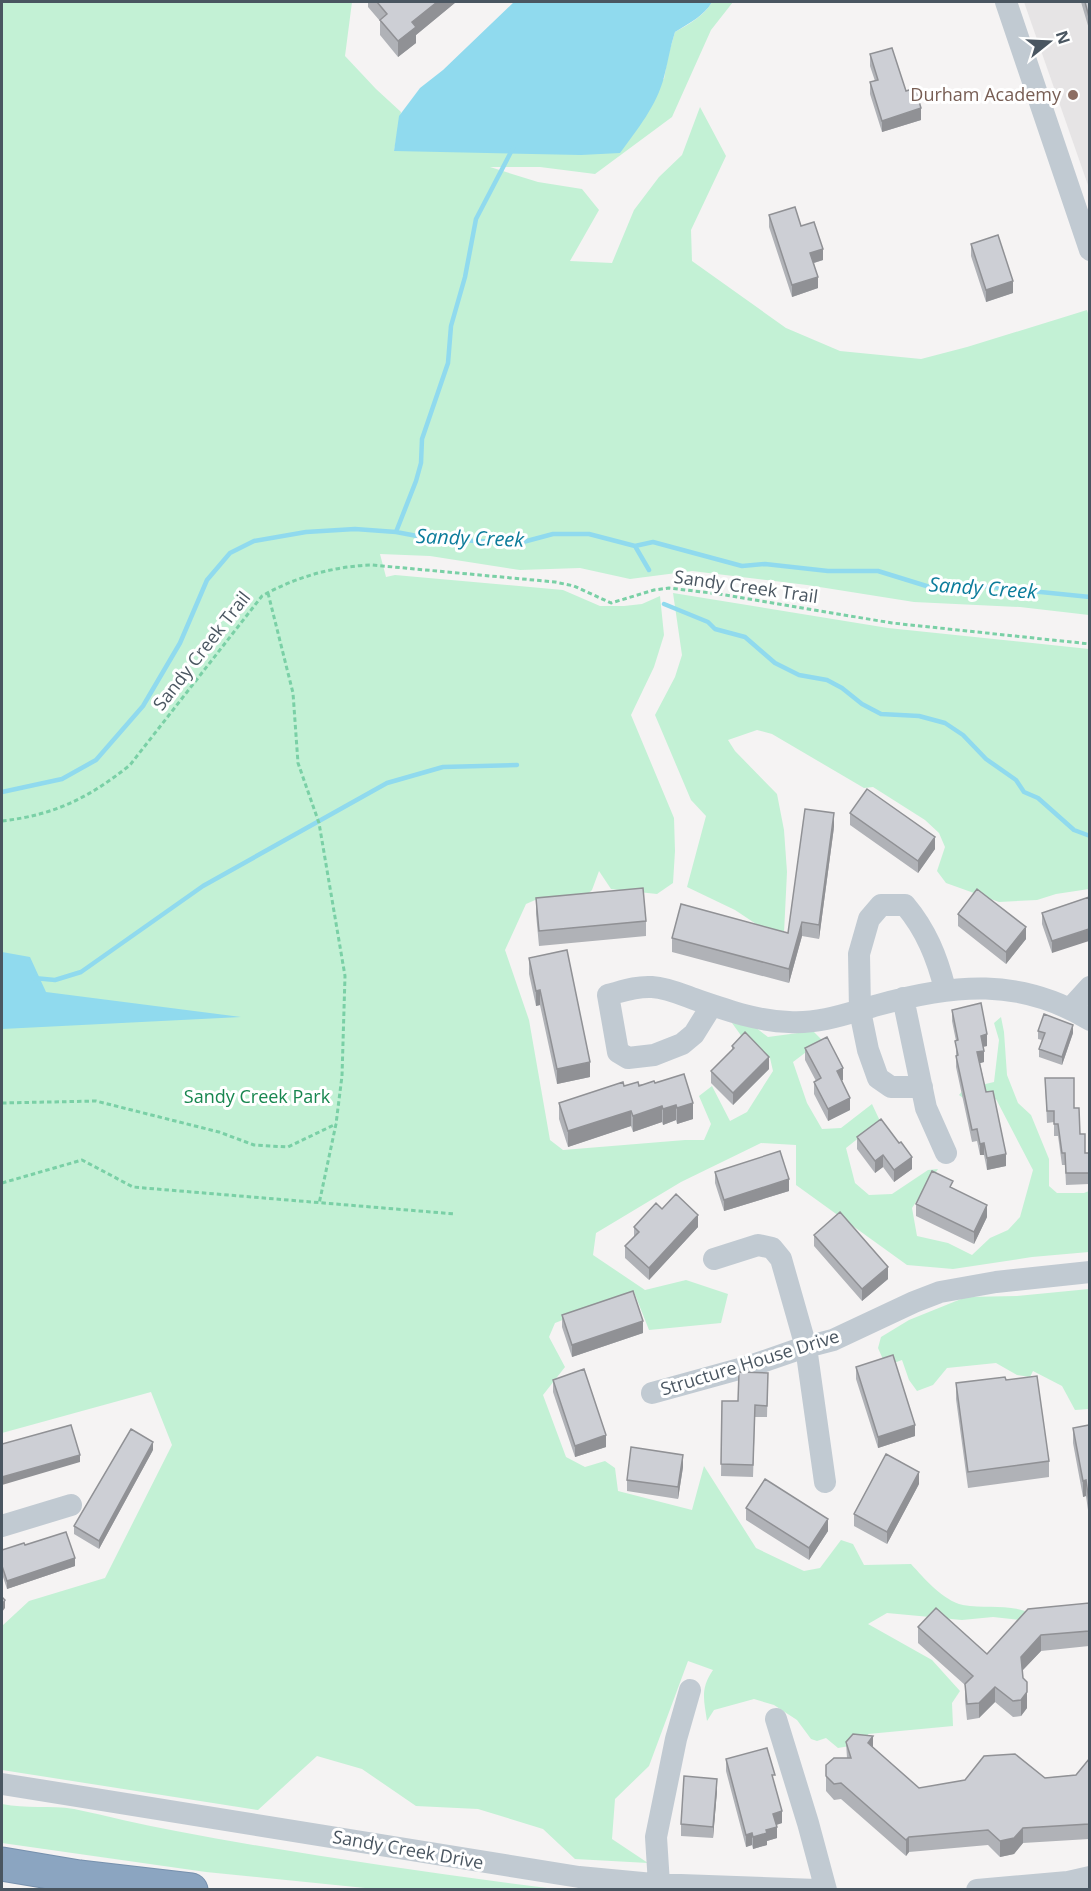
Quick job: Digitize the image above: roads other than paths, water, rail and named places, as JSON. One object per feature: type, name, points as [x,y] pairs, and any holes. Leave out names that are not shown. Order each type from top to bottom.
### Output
[{"type":"highway","points":[[2,1864],[79,1877],[191,1890]]},
{"type":"street","points":[[1006,2],[1080,191],[1089,250]]},
{"type":"street","points":[[922,1087],[891,1087],[878,1078],[868,1050],[860,1011],[859,954],[869,919],[881,904],[905,905],[919,922],[936,957],[945,989]]},
{"type":"street","points":[[712,1005],[694,1034],[682,1044],[654,1055],[628,1058],[618,1052],[608,995],[635,987],[653,987],[712,1005],[735,1013],[789,1022],[811,1022],[945,989],[1004,989],[1032,995],[1080,1015],[1089,987]]},
{"type":"street","points":[[903,998],[926,1108],[946,1153]]},
{"type":"street","points":[[714,1259],[758,1245],[772,1248],[782,1258],[806,1347],[825,1482]]},
{"type":"street","name":"Structure House Drive","points":[[652,1393],[833,1340],[940,1292],[996,1282],[1089,1272]]},
{"type":"street","points":[[2,1526],[71,1505]]},
{"type":"street","points":[[659,1884],[656,1837],[676,1739],[690,1690]]},
{"type":"street","points":[[776,1719],[826,1890]]},
{"type":"street","name":"Sandy Creek Drive","points":[[2,1784],[517,1869],[659,1884],[818,1890]]},
{"type":"street","points":[[977,1890],[1068,1882],[1089,1877]]},
{"type":"water","points":[[514,2],[712,2],[700,15],[675,32],[657,97],[646,117],[620,153],[581,155],[394,151],[399,116],[420,88],[443,70]]},
{"type":"water","points":[[2,952],[30,957],[46,992],[241,1017],[2,1029]]},
{"type":"waterway","points":[[396,532],[416,481],[421,463],[422,439],[448,363],[451,326],[465,277],[476,219],[513,148]]},
{"type":"waterway","name":"Sandy Creek","points":[[2,792],[62,779],[96,760],[143,706],[180,643],[207,580],[230,553],[254,541],[306,532],[355,529],[396,532],[433,539],[499,542],[523,542],[553,534],[589,534],[635,546],[653,542],[742,566],[765,564],[828,571],[878,571],[933,588],[963,584],[1090,597]]},
{"type":"waterway","points":[[635,546],[649,570]]},
{"type":"waterway","points":[[664,604],[708,622],[715,629],[745,637],[775,663],[799,675],[827,680],[881,714],[919,716],[945,723],[963,735],[986,759],[1016,780],[1024,792],[1038,798],[1074,830],[1090,836]]},
{"type":"waterway","points":[[34,978],[55,980],[81,972],[203,886],[387,783],[443,767],[517,765]]},
{"type":"place","name":"Durham Academy","points":[[1073,95]]},
{"type":"park label","name":"Sandy Creek Park","points":[[257,1097]]}]
